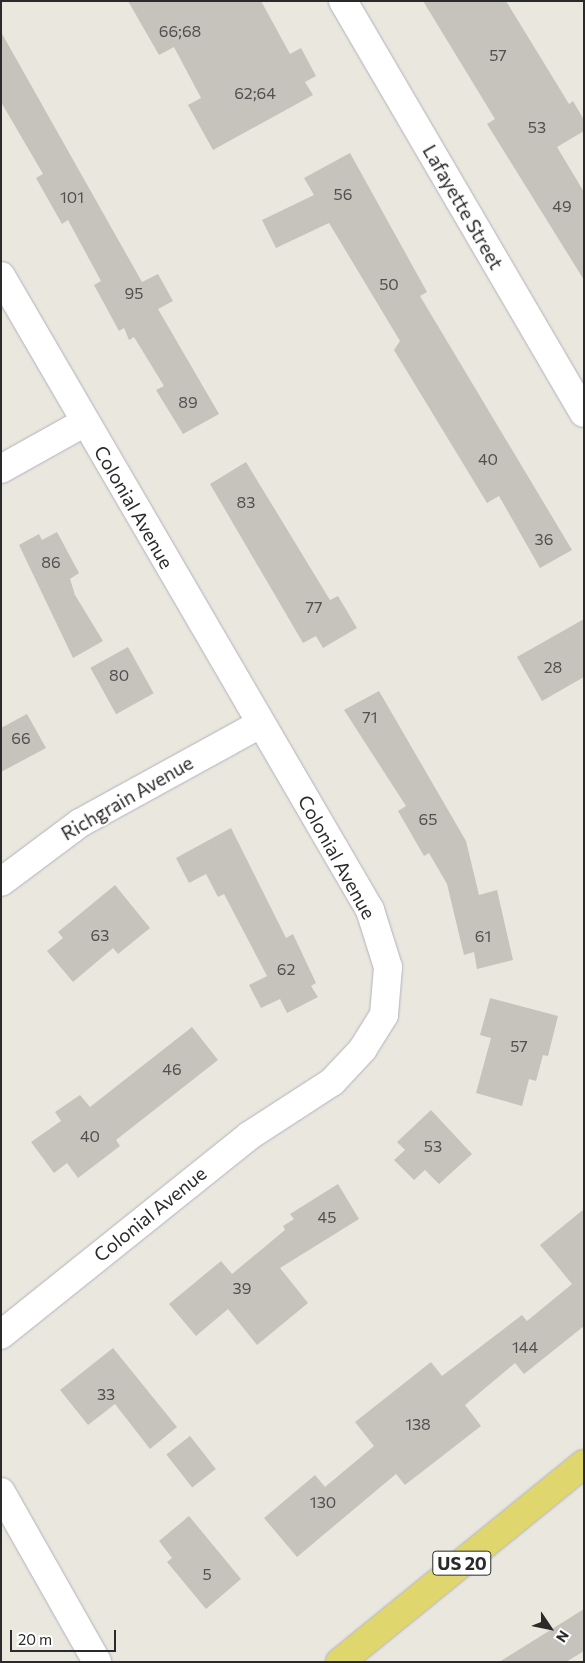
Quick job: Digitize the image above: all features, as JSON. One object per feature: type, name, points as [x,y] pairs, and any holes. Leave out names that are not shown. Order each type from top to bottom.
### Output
[{"type":"main road","name":"US 20","points":[[340,1662],[584,1464]]},
{"type":"street","name":"Lafayette Street","points":[[343,1],[584,413]]},
{"type":"street","name":"Colonial Avenue","points":[[1,276],[260,724],[370,910],[388,967],[384,1015],[363,1049],[332,1082],[249,1136],[1,1334]]},
{"type":"street","points":[[1,470],[85,422]]},
{"type":"street","name":"Richgrain Avenue","points":[[1,882],[113,802],[260,724]]},
{"type":"street","points":[[1,1492],[97,1662]]},
{"type":"building","points":[[128,1],[261,1],[290,54],[301,48],[316,76],[305,82],[313,95],[213,150],[188,105],[201,98],[174,47],[159,55]]},
{"type":"building","points":[[423,1],[506,1],[569,104],[573,101],[584,120],[584,131],[557,147],[584,192],[584,280],[487,124],[495,119]]},
{"type":"building","points":[[1,32],[142,282],[158,274],[173,301],[158,309],[219,414],[183,434],[156,390],[164,386],[134,337],[129,340],[124,328],[119,331],[94,285],[101,281],[68,220],[62,224],[36,178],[43,174],[1,102]]},
{"type":"building","points":[[350,153],[427,292],[420,296],[572,550],[540,568],[499,496],[487,503],[394,350],[400,341],[329,223],[276,248],[262,220],[314,195],[304,178]]},
{"type":"building","points":[[246,462],[330,600],[338,596],[357,628],[323,648],[316,636],[303,643],[210,484]]},
{"type":"building","points":[[57,532],[79,573],[70,579],[75,595],[103,641],[73,658],[19,545],[39,534],[42,540]]},
{"type":"building","points":[[584,619],[584,677],[542,701],[517,657]]},
{"type":"building","points":[[128,647],[154,693],[116,714],[90,668]]},
{"type":"building","points":[[379,691],[466,841],[479,895],[497,890],[513,960],[477,969],[474,952],[464,955],[447,884],[429,853],[424,856],[398,811],[406,806],[344,710]]},
{"type":"building","points":[[27,714],[46,748],[1,772],[1,728]]},
{"type":"building","points":[[231,828],[286,938],[293,934],[316,983],[311,986],[318,997],[287,1013],[280,999],[261,1008],[249,985],[267,976],[224,894],[218,897],[206,874],[189,883],[176,858]]},
{"type":"building","points":[[115,885],[150,928],[118,954],[113,948],[73,982],[47,951],[63,938],[58,932]]},
{"type":"building","points":[[490,998],[558,1016],[548,1056],[543,1055],[536,1081],[529,1079],[522,1106],[476,1093],[491,1038],[480,1035]]},
{"type":"building","points":[[192,1027],[218,1060],[116,1140],[120,1146],[78,1178],[67,1163],[54,1173],[31,1142],[61,1121],[55,1112],[80,1095],[90,1107]]},
{"type":"building","points":[[431,1110],[472,1154],[439,1184],[425,1170],[414,1180],[394,1160],[405,1150],[397,1142]]},
{"type":"building","points":[[338,1184],[359,1219],[280,1268],[308,1303],[257,1345],[228,1309],[196,1336],[169,1304],[221,1261],[232,1274],[285,1230],[283,1226],[294,1219],[290,1214]]},
{"type":"building","points":[[584,1209],[584,1326],[524,1374],[515,1363],[465,1405],[481,1426],[405,1485],[396,1474],[297,1557],[264,1518],[315,1475],[325,1487],[374,1446],[355,1422],[431,1362],[442,1376],[522,1315],[527,1321],[572,1284],[540,1245]]},
{"type":"building","points":[[113,1348],[177,1427],[150,1449],[115,1404],[88,1425],[60,1390]]},
{"type":"building","points":[[190,1436],[216,1469],[192,1488],[166,1454]]},
{"type":"building","points":[[189,1516],[241,1579],[206,1609],[167,1562],[172,1558],[159,1541]]},
{"type":"building","points":[[584,1609],[584,1651],[566,1662],[499,1662]]}]
